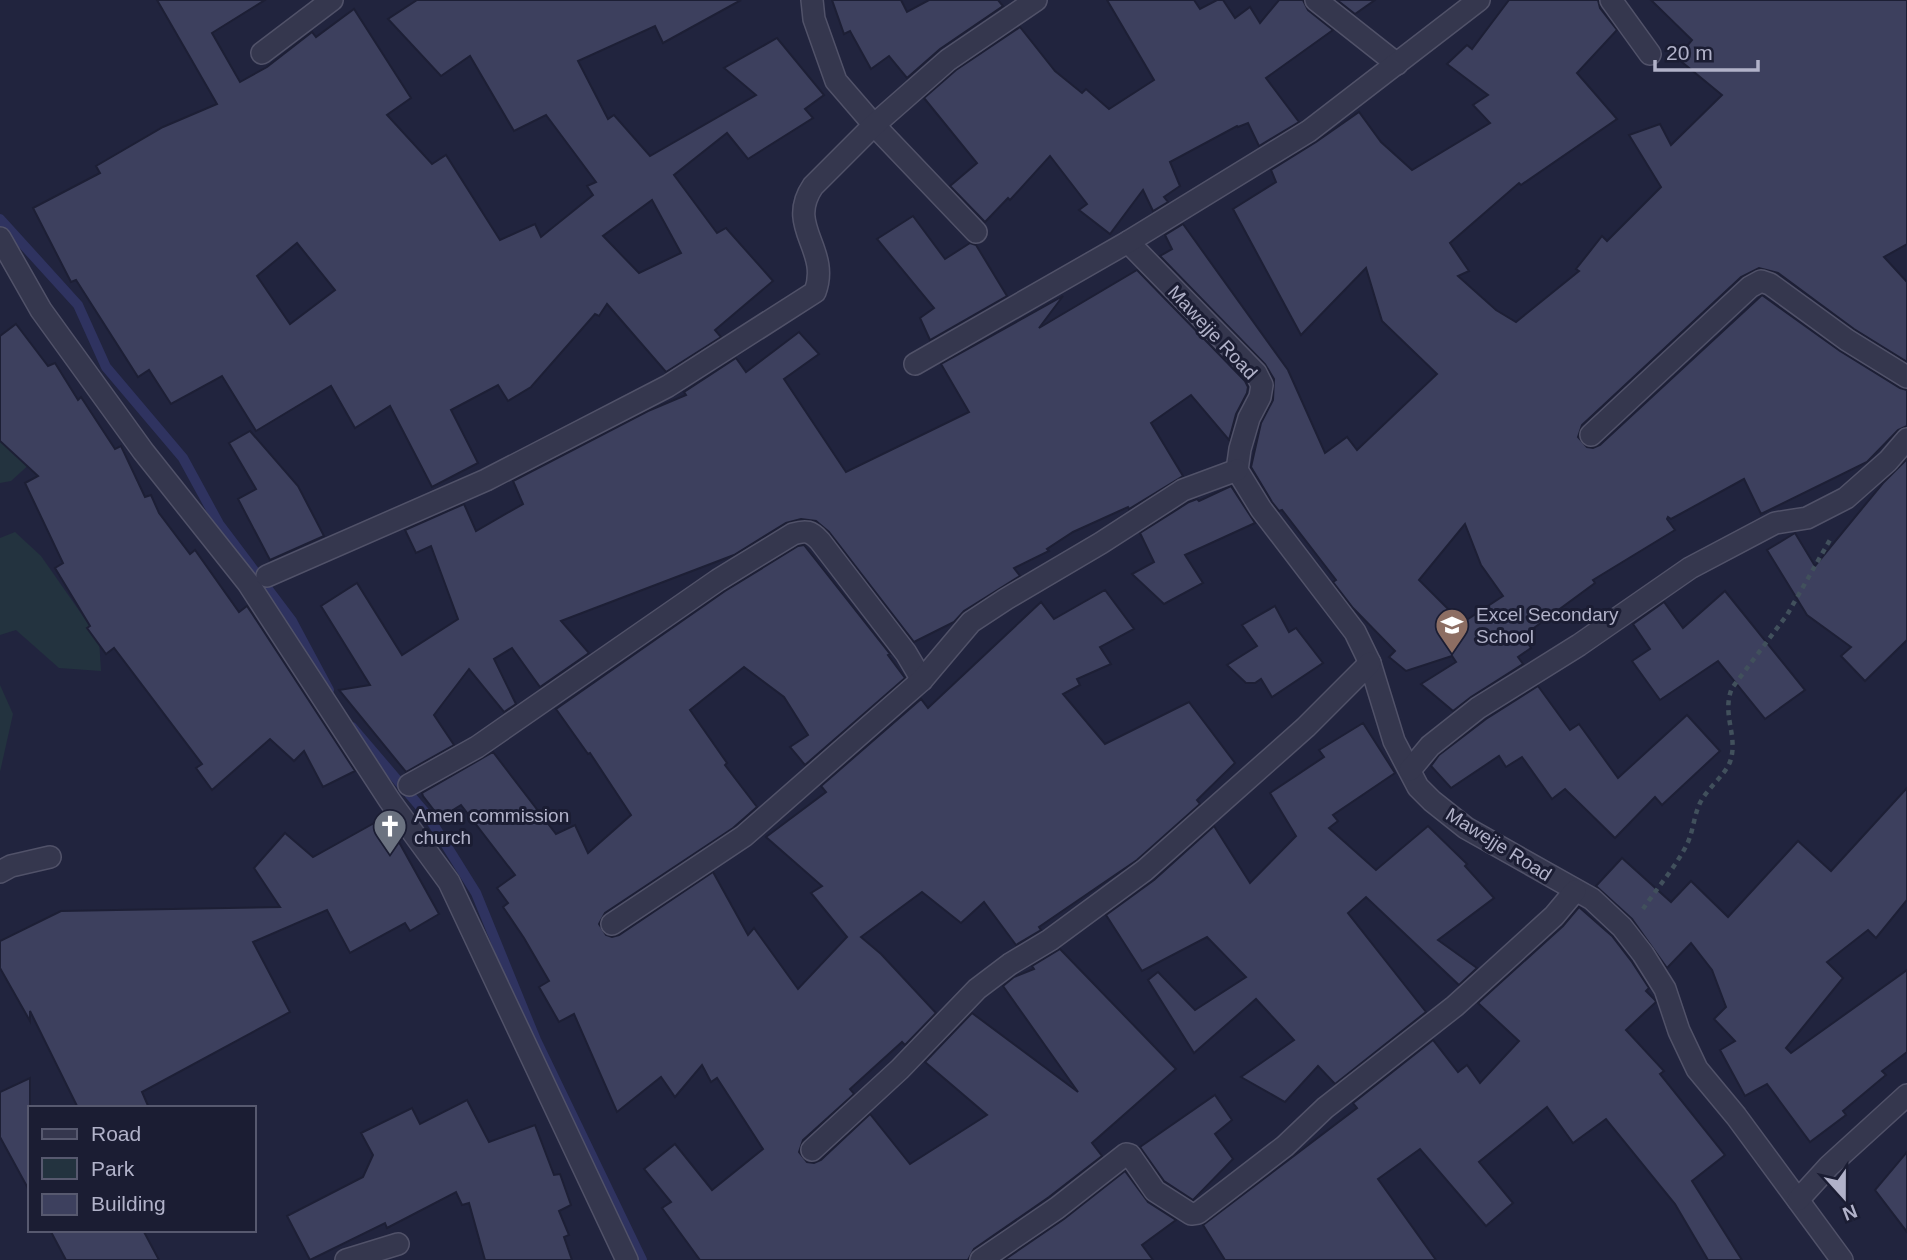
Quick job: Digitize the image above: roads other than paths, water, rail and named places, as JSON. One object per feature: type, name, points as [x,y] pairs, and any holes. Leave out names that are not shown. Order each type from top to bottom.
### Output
[{"type":"street","points":[[262,53],[332,0]]},
{"type":"street","points":[[812,0],[814,19],[836,82],[873,125],[976,232]]},
{"type":"street","points":[[267,576],[486,480],[668,386],[815,292],[820,269],[804,221],[805,198],[813,186],[873,125],[948,60],[1036,0]]},
{"type":"street","points":[[1316,0],[1397,64]]},
{"type":"street","points":[[915,364],[1128,242],[1309,131],[1479,0]]},
{"type":"street","points":[[1611,0],[1650,54]]},
{"type":"street","points":[[0,239],[41,310],[143,451],[248,583],[390,801],[449,882],[627,1260]]},
{"type":"street","name":"Mawejje Road","points":[[1128,242],[1256,373],[1262,385],[1260,397],[1246,428],[1237,470],[1261,509],[1356,632],[1370,663],[1394,741],[1418,787],[1465,828],[1592,899],[1626,933],[1665,989],[1679,1031],[1697,1069],[1842,1260]]},
{"type":"street","points":[[1591,435],[1750,287],[1761,281],[1770,284],[1847,340],[1907,377]]},
{"type":"street","points":[[1410,770],[1430,746],[1478,708],[1579,645],[1690,568],[1775,523],[1807,518],[1846,498],[1888,461],[1907,439]]},
{"type":"street","points":[[612,925],[744,836],[922,680],[971,622],[1184,490],[1237,470]]},
{"type":"street","points":[[409,785],[477,747],[718,580],[804,530],[820,541],[906,653],[922,680]]},
{"type":"street","points":[[812,1150],[901,1069],[977,989],[1010,964],[1051,940],[1145,870],[1306,727],[1370,663]]},
{"type":"street","points":[[0,872],[11,866],[50,857]]},
{"type":"street","points":[[981,1260],[1057,1208],[1126,1154],[1130,1155],[1155,1191],[1191,1214],[1198,1213],[1285,1146],[1325,1108],[1455,1006],[1554,916],[1575,891]]},
{"type":"street","points":[[1798,1200],[1829,1166],[1907,1095]]},
{"type":"street","points":[[346,1260],[398,1244]]},
{"type":"waterway","points":[[0,219],[78,305],[106,367],[183,458],[219,524],[292,621],[329,690]]},
{"type":"waterway","points":[[352,727],[428,816],[476,893],[536,1040],[642,1260]]},
{"type":"place","name":"Excel Secondary School","points":[[1452,655]]},
{"type":"place","name":"Amen commission church","points":[[390,856]]}]
